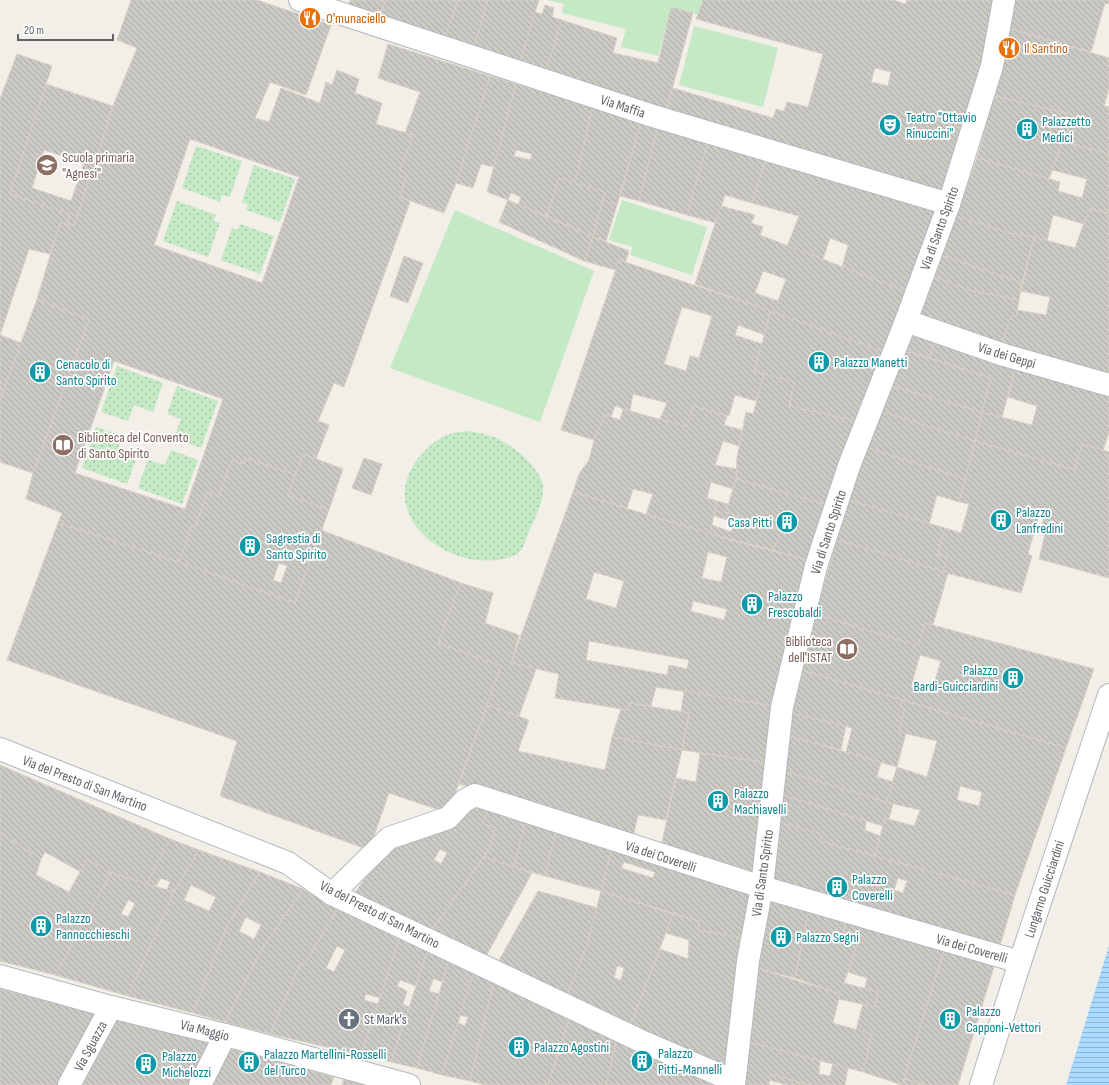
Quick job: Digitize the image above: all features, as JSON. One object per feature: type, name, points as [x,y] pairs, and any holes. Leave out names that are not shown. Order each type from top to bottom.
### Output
[{"type":"street","name":"Via Maffia","points":[[300,0],[653,116],[949,204]]},
{"type":"street","name":"Via di Santo Spirito","points":[[734,1083],[748,961],[762,887],[782,708],[800,629],[816,566],[849,466],[906,321],[949,204],[992,66],[1004,0]]},
{"type":"street","name":"Via dei Geppi","points":[[906,321],[1004,355],[1109,385]]},
{"type":"street","name":"Lungarno Guicciardini","points":[[981,1085],[1020,962],[1109,695]]},
{"type":"street","name":"Via del Presto di San Martino","points":[[0,749],[288,863],[332,894],[639,1040],[734,1083]]},
{"type":"street","name":"Via dei Coverelli","points":[[332,894],[389,838],[448,818],[464,800],[475,795],[762,887],[1020,962]]},
{"type":"street","name":"Via Maggio","points":[[0,976],[111,1007],[226,1035],[339,1076],[409,1085]]},
{"type":"street","name":"Via Sguazza","points":[[69,1085],[111,1007]]},
{"type":"street","points":[[200,1085],[226,1035]]},
{"type":"green space","points":[[547,0],[702,0],[699,15],[671,7],[658,56],[621,47],[626,29],[562,13],[564,4]]},
{"type":"green space","points":[[694,26],[778,48],[763,107],[679,85]]},
{"type":"green space","points":[[196,146],[242,161],[230,197],[222,195],[220,202],[182,188]]},
{"type":"green space","points":[[254,165],[295,179],[280,222],[246,210],[248,205],[242,202]]},
{"type":"green space","points":[[622,200],[707,227],[692,275],[630,255],[633,247],[609,240]]},
{"type":"green space","points":[[177,201],[216,215],[213,221],[220,223],[208,257],[163,241]]},
{"type":"green space","points":[[455,210],[594,271],[540,422],[390,368]]},
{"type":"green space","points":[[240,224],[274,236],[260,274],[221,260],[232,228],[238,230]]},
{"type":"green space","points":[[117,366],[163,383],[153,412],[134,405],[128,421],[101,412]]},
{"type":"green space","points":[[177,386],[218,401],[201,448],[174,438],[181,419],[167,414]]},
{"type":"green space","points":[[96,427],[122,436],[118,449],[137,456],[127,484],[82,468]]},
{"type":"green space","points":[[471,431],[491,436],[507,444],[531,464],[541,480],[543,493],[538,511],[523,547],[517,554],[510,557],[496,560],[476,560],[456,555],[437,546],[422,533],[410,517],[405,499],[407,480],[417,460],[440,438],[452,433]]},
{"type":"green space","points":[[171,450],[198,460],[182,504],[138,488],[148,460],[165,465]]},
{"type":"water","points":[[1109,946],[1109,1085],[1066,1085]]},
{"type":"building","points":[[131,0],[257,0],[331,25],[306,95],[270,82],[255,118],[269,122],[281,88],[320,103],[326,82],[332,85],[337,70],[359,79],[355,93],[382,103],[376,124],[413,135],[400,170],[407,174],[400,197],[410,202],[344,387],[334,383],[318,421],[329,425],[316,459],[303,454],[295,475],[245,458],[244,464],[232,460],[219,496],[208,492],[195,527],[192,526],[179,562],[58,523],[62,513],[26,499],[33,473],[89,320],[37,299],[60,223],[74,226],[113,106],[137,48],[117,40]],"holes":[[[190,139],[299,177],[262,283],[154,245]],[[114,361],[223,399],[185,509],[75,473]]]},
{"type":"building","points":[[350,0],[386,0],[380,16],[348,5]]},
{"type":"building","points":[[386,0],[458,0],[445,37],[380,16]]},
{"type":"building","points":[[458,0],[488,0],[474,47],[445,37]]},
{"type":"building","points":[[488,0],[539,0],[520,62],[474,47]]},
{"type":"building","points":[[703,0],[893,0],[906,4],[907,0],[996,0],[983,74],[940,198],[666,111],[673,88],[773,118],[776,109],[784,111],[787,102],[808,107],[823,54],[696,19]],"holes":[[[875,68],[891,72],[888,86],[871,82]]]},
{"type":"building","points":[[1013,0],[1109,0],[1109,4],[1105,3],[1091,52],[1008,28]]},
{"type":"building","points":[[545,5],[554,8],[552,17],[562,20],[546,70],[520,62],[535,12],[542,14]]},
{"type":"building","points":[[671,7],[693,13],[666,111],[546,70],[562,20],[617,38],[613,53],[658,63]]},
{"type":"building","points":[[1008,28],[1109,58],[1109,88],[1104,106],[1109,107],[1109,154],[1063,142],[1074,115],[994,96]]},
{"type":"building","points":[[388,44],[490,76],[456,183],[444,213],[400,197],[407,174],[400,170],[413,135],[405,133],[420,92],[378,78]]},
{"type":"building","points":[[17,54],[52,66],[10,194],[70,214],[67,224],[60,223],[50,254],[29,249],[0,335],[0,99]]},
{"type":"building","points":[[490,76],[516,84],[494,167],[481,164],[473,188],[456,183]]},
{"type":"building","points":[[46,84],[113,106],[74,226],[67,224],[70,214],[10,194]],"holes":[[[44,150],[84,163],[71,201],[32,188]]]},
{"type":"building","points":[[516,84],[593,106],[575,183],[559,178],[547,216],[518,205],[521,197],[511,193],[508,200],[487,192]],"holes":[[[516,150],[532,154],[530,160],[514,156]]]},
{"type":"building","name":"Palazzetto Medici","points":[[994,96],[1074,115],[1049,179],[977,158]]},
{"type":"building","points":[[593,106],[641,122],[617,205],[603,200],[605,192],[575,183]]},
{"type":"building","points":[[641,122],[658,127],[639,201],[620,196]]},
{"type":"building","points":[[658,127],[708,141],[687,215],[639,201]]},
{"type":"building","points":[[708,141],[766,158],[752,203],[725,195],[716,223],[687,215]]},
{"type":"building","points":[[1063,142],[1109,154],[1109,213],[1089,209],[1084,224],[1053,215],[1047,241],[1009,233],[956,216],[977,158],[1060,182],[1058,191],[1082,198],[1087,179],[1052,170]]},
{"type":"building","points":[[766,158],[937,208],[908,292],[842,267],[848,245],[830,238],[823,259],[787,246],[799,216],[752,203]]},
{"type":"building","points":[[559,178],[605,192],[593,237],[547,216]]},
{"type":"building","points":[[508,200],[593,237],[584,261],[499,222]]},
{"type":"building","points":[[603,200],[617,205],[606,241],[593,237]]},
{"type":"building","points":[[721,206],[755,215],[751,223],[763,227],[760,235],[908,292],[886,353],[695,284]],"holes":[[[763,271],[786,279],[778,301],[755,293]]]},
{"type":"building","points":[[1089,209],[1109,213],[1109,382],[1000,350],[1011,315],[1016,317],[1017,310],[1046,315],[1050,297],[1021,291],[1034,237],[1075,248]]},
{"type":"building","points":[[956,216],[1009,233],[1034,237],[1022,283],[941,255]]},
{"type":"building","points":[[593,237],[629,251],[625,263],[619,260],[616,270],[584,261]]},
{"type":"building","points":[[941,255],[1022,283],[1019,300],[968,290],[933,276]]},
{"type":"building","points":[[404,256],[423,263],[408,303],[390,296]]},
{"type":"building","points":[[619,260],[771,311],[765,335],[738,325],[735,335],[762,344],[754,371],[764,374],[756,401],[735,395],[729,416],[693,406],[687,427],[660,419],[667,403],[633,394],[630,411],[615,406],[611,417],[605,415],[594,440],[561,430]],"holes":[[[682,307],[712,316],[699,358],[690,356],[686,371],[664,364]]]},
{"type":"building","points":[[933,276],[968,290],[1019,300],[1016,317],[1011,315],[1000,350],[915,321]]},
{"type":"building","name":"Cenacolo di Santo Spirito","points":[[37,299],[89,320],[33,473],[0,462],[0,400]]},
{"type":"building","name":"Palazzo Manetti","points":[[771,311],[886,353],[857,421],[789,406],[794,382],[754,371]]},
{"type":"building","points":[[915,329],[935,337],[930,358],[906,351]]},
{"type":"building","points":[[0,335],[21,343],[0,400]]},
{"type":"building","points":[[935,337],[1016,364],[1002,417],[982,412],[991,378],[930,358]]},
{"type":"building","points":[[906,351],[991,378],[982,412],[891,386]]},
{"type":"building","points":[[1016,364],[1109,391],[1109,432],[1103,451],[1082,444],[1075,470],[975,441],[982,412],[1032,425],[1037,406],[1008,397]]},
{"type":"building","points":[[764,374],[794,382],[789,406],[857,421],[828,505],[736,479],[737,457],[746,412],[753,414]]},
{"type":"building","points":[[891,386],[982,412],[975,441],[880,411]]},
{"type":"building","points":[[693,406],[727,416],[724,425],[742,430],[739,446],[723,441],[715,465],[736,469],[736,479],[733,489],[711,482],[707,498],[717,501],[710,534],[646,514],[653,494],[633,489],[627,508],[573,492],[579,474],[589,460],[594,440],[605,415],[620,420],[623,409],[687,427]]},
{"type":"building","points":[[880,411],[975,441],[965,479],[865,447]]},
{"type":"building","name":"Palazzo Lanfredini","points":[[975,441],[1075,470],[1082,444],[1109,452],[1109,578],[1039,559],[1047,526],[1042,524],[1045,516],[1039,514],[1028,554],[1032,556],[1021,593],[943,572],[947,557],[937,555],[945,528],[961,533],[969,504],[959,502]]},
{"type":"building","points":[[865,447],[965,479],[959,502],[937,495],[929,524],[848,500]]},
{"type":"building","points":[[303,454],[343,469],[329,510],[288,495]]},
{"type":"building","name":"Sagrestia di Santo Spirito","points":[[245,458],[295,475],[288,495],[329,510],[295,603],[179,562],[192,526],[195,527],[208,492],[219,496],[232,460],[244,464]],"holes":[[[279,563],[287,566],[281,583],[273,580]]]},
{"type":"building","points":[[364,458],[382,464],[371,495],[352,488]]},
{"type":"building","name":"Casa Pitti","points":[[736,479],[828,505],[808,560],[773,550],[781,531],[726,512]]},
{"type":"building","name":"Palazzo Frescobaldi","points":[[573,492],[730,540],[808,560],[774,706],[656,687],[651,706],[630,703],[628,710],[555,698],[559,674],[511,663]],"holes":[[[708,552],[727,557],[721,582],[702,578]],[[594,572],[624,581],[616,608],[586,599]],[[693,601],[727,609],[724,620],[691,611]],[[589,641],[689,660],[687,669],[669,665],[667,675],[586,660]]]},
{"type":"building","points":[[848,500],[945,528],[937,555],[947,557],[943,572],[837,540]]},
{"type":"building","points":[[717,501],[728,504],[726,512],[781,531],[773,550],[710,534],[712,525],[731,532],[734,522],[714,516]]},
{"type":"building","points":[[58,523],[179,562],[295,603],[321,530],[461,583],[438,643],[501,666],[448,813],[389,793],[369,850],[220,796],[237,741],[7,660]]},
{"type":"building","points":[[837,540],[948,573],[933,625],[925,623],[918,646],[815,614]]},
{"type":"building","points":[[461,583],[493,593],[485,623],[519,635],[511,663],[536,669],[519,716],[487,705],[501,666],[438,643]]},
{"type":"building","name":"Palazzo Bardi-Guicciardini","points":[[815,614],[918,646],[925,623],[1094,669],[1066,748],[798,669]],"holes":[[[920,655],[941,661],[931,693],[911,687]]]},
{"type":"building","points":[[798,669],[902,700],[900,707],[905,708],[899,732],[906,733],[897,767],[846,752],[852,728],[791,713]]},
{"type":"building","points":[[684,691],[774,706],[769,763],[682,750],[689,713],[681,712]]},
{"type":"building","points":[[902,700],[1066,748],[1015,895],[875,856],[885,818],[914,826],[920,810],[886,802],[897,767],[927,777],[937,741],[899,732],[905,708],[900,707]],"holes":[[[960,786],[982,792],[979,806],[957,800]]]},
{"type":"building","points":[[630,703],[689,713],[682,750],[612,737],[621,709],[628,710]]},
{"type":"building","points":[[487,705],[529,720],[518,751],[605,770],[612,737],[682,750],[666,820],[638,815],[632,842],[593,823],[459,784]]},
{"type":"building","points":[[791,713],[846,726],[841,750],[788,736]]},
{"type":"building","points":[[788,736],[881,762],[877,777],[893,782],[886,802],[784,771]]},
{"type":"building","name":"Palazzo Machiavelli","points":[[700,753],[769,763],[756,877],[660,851],[676,778],[696,782]]},
{"type":"building","points":[[0,765],[170,839],[147,884],[111,873],[87,859],[81,872],[45,852],[41,859],[0,833]]},
{"type":"building","points":[[784,771],[893,804],[889,819],[885,818],[883,826],[782,795]]},
{"type":"building","points":[[782,795],[866,821],[865,830],[880,836],[875,856],[820,841],[821,834],[778,822]]},
{"type":"building","points":[[481,803],[489,806],[483,823],[496,828],[489,849],[430,933],[352,897],[384,851],[449,826]],"holes":[[[440,849],[447,853],[441,864],[434,860]]]},
{"type":"building","points":[[489,806],[526,819],[514,867],[484,857],[489,849],[496,828],[483,823]]},
{"type":"building","points":[[526,819],[557,827],[545,876],[514,867]]},
{"type":"building","name":"Palazzo Coverelli","points":[[778,822],[821,834],[820,841],[1015,895],[999,949],[768,884]],"holes":[[[898,878],[907,881],[903,893],[894,890]]]},
{"type":"building","points":[[557,827],[613,844],[601,891],[545,876]]},
{"type":"building","name":"Palazzo Pannocchieschi","points":[[0,833],[41,859],[36,875],[69,892],[87,859],[111,873],[55,975],[0,961]]},
{"type":"building","points":[[170,839],[199,850],[174,892],[167,890],[170,882],[161,878],[156,886],[147,884]]},
{"type":"building","points":[[613,844],[752,888],[743,938],[698,930],[699,921],[601,891]],"holes":[[[624,862],[655,872],[653,878],[621,868]]]},
{"type":"building","points":[[199,850],[260,872],[227,926],[193,1013],[128,996],[174,892]],"holes":[[[191,885],[216,897],[209,911],[184,900]]]},
{"type":"building","points":[[484,857],[532,873],[485,958],[430,933]]},
{"type":"building","points":[[260,872],[303,889],[259,954],[225,1022],[193,1013],[227,926]],"holes":[[[246,917],[261,925],[254,939],[239,931]]]},
{"type":"building","points":[[111,873],[174,892],[128,996],[55,975]],"holes":[[[128,900],[135,903],[128,917],[121,914]]]},
{"type":"building","points":[[303,889],[338,908],[305,964],[300,964],[270,1034],[225,1022],[259,954]]},
{"type":"building","points":[[538,891],[598,908],[588,942],[567,996],[498,962]]},
{"type":"building","points":[[601,891],[673,914],[630,1026],[567,996],[588,942]],"holes":[[[617,966],[624,968],[621,980],[614,978]]]},
{"type":"building","name":"Palazzo Segni","points":[[766,895],[809,908],[795,978],[753,967]]},
{"type":"building","points":[[338,908],[400,937],[380,998],[366,994],[364,1000],[378,1004],[361,1055],[270,1034],[300,964],[305,964]],"holes":[[[337,946],[345,950],[334,972],[326,968]]]},
{"type":"building","points":[[809,908],[847,920],[842,937],[858,942],[844,983],[878,992],[875,1007],[839,999],[840,994],[795,978]]},
{"type":"building","points":[[673,914],[699,921],[698,930],[743,938],[727,1071],[630,1026],[660,949],[688,959],[689,940],[666,933]]},
{"type":"building","points":[[847,920],[945,947],[902,1085],[863,1072],[872,1034],[856,1030],[863,1004],[875,1007],[878,992],[865,988],[867,978],[848,972],[858,942],[842,937]]},
{"type":"building","points":[[400,937],[428,950],[416,986],[400,980],[397,986],[407,991],[403,1004],[409,1007],[391,1062],[361,1055]]},
{"type":"building","name":"Palazzo Capponi-Vettori","points":[[945,947],[996,960],[958,1085],[927,1085],[904,1079]]},
{"type":"building","points":[[428,950],[449,960],[443,982],[433,979],[429,991],[439,994],[417,1068],[391,1062]]},
{"type":"building","points":[[449,960],[474,971],[442,1075],[417,1068]]},
{"type":"building","points":[[753,967],[840,994],[833,1023],[872,1034],[863,1072],[745,1041]]},
{"type":"building","points":[[474,971],[494,981],[470,1081],[442,1075],[458,1023],[465,1026],[468,1017],[460,1015]]},
{"type":"building","name":"Palazzo Agostini","points":[[494,981],[571,1013],[548,1085],[485,1085],[470,1081]]},
{"type":"building","points":[[0,989],[103,1015],[66,1085],[0,1085]]},
{"type":"building","points":[[571,1013],[617,1038],[606,1085],[548,1085]]},
{"type":"building","name":"Palazzo Michelozzi","points":[[110,1015],[218,1042],[195,1085],[76,1085]]},
{"type":"building","name":"Palazzo Pitti-Mannelli","points":[[617,1038],[726,1085],[606,1085]]},
{"type":"building","points":[[745,1041],[820,1061],[819,1074],[830,1076],[833,1064],[848,1068],[845,1085],[810,1085],[770,1074],[769,1085],[741,1085]]},
{"type":"building","name":"Palazzo Martellini-Rosselli del Turco","points":[[226,1047],[334,1077],[331,1085],[208,1085]]},
{"type":"building","points":[[770,1074],[810,1085],[787,1085],[769,1080]]},
{"type":"building","points":[[345,1075],[381,1085],[342,1085]]},
{"type":"building","points":[[904,1079],[927,1085],[902,1085]]},
{"type":"place","name":"O'munaciello","points":[[310,18]]},
{"type":"place","name":"Il Santino","points":[[1009,48]]},
{"type":"place","name":"Teatro \"Ottavio Rinuccini\"","points":[[890,125]]},
{"type":"place","name":"Palazzetto Medici","points":[[1027,129]]},
{"type":"place","name":"Scuola primaria \"Agnesi\"","points":[[47,165]]},
{"type":"place","name":"Palazzo Manetti","points":[[819,362]]},
{"type":"place","name":"Cenacolo di Santo Spirito","points":[[40,372]]},
{"type":"place","name":"Biblioteca del Convento di Santo Spirito","points":[[63,445]]},
{"type":"place","name":"Palazzo Lanfredini","points":[[1001,520]]},
{"type":"place","name":"Casa Pitti","points":[[787,522]]},
{"type":"place","name":"Sagrestia di Santo Spirito","points":[[250,546]]},
{"type":"place","name":"Palazzo Frescobaldi","points":[[752,604]]},
{"type":"place","name":"Biblioteca dell'ISTAT","points":[[847,649]]},
{"type":"place","name":"Palazzo Bardi-Guicciardini","points":[[1013,678]]},
{"type":"place","name":"Palazzo Machiavelli","points":[[718,801]]},
{"type":"place","name":"Palazzo Coverelli","points":[[837,887]]},
{"type":"place","name":"Palazzo Pannocchieschi","points":[[41,926]]},
{"type":"place","name":"Palazzo Segni","points":[[781,937]]},
{"type":"place","name":"St Mark's","points":[[349,1019]]},
{"type":"place","name":"Palazzo Capponi-Vettori","points":[[950,1019]]},
{"type":"place","name":"Palazzo Agostini","points":[[519,1047]]},
{"type":"place","name":"Palazzo Pitti-Mannelli","points":[[642,1061]]},
{"type":"place","name":"Palazzo Martellini-Rosselli del Turco","points":[[249,1062]]},
{"type":"place","name":"Palazzo Michelozzi","points":[[146,1064]]}]
